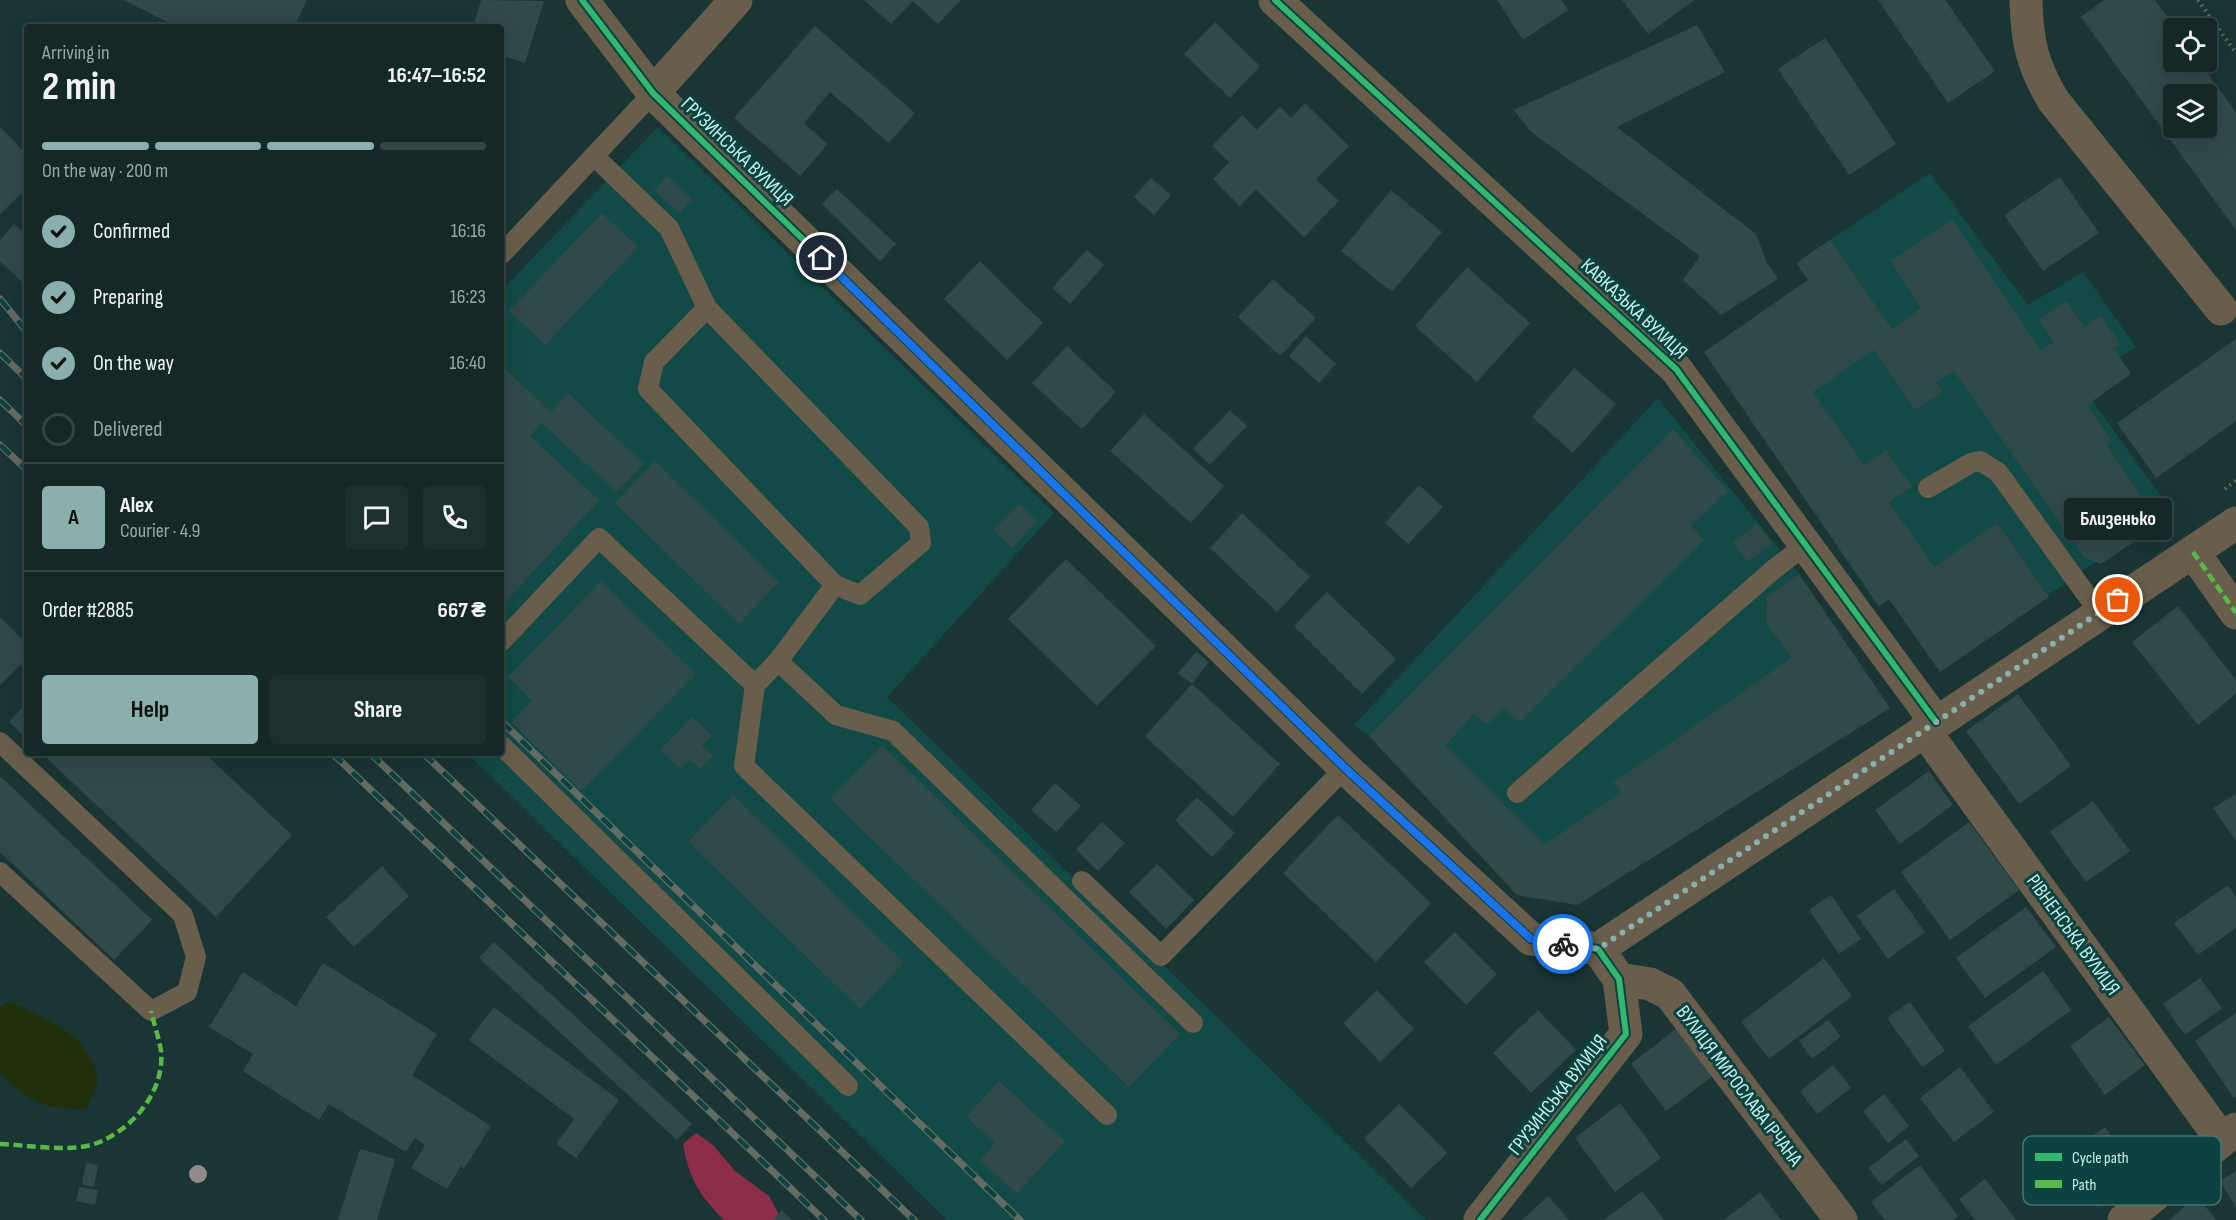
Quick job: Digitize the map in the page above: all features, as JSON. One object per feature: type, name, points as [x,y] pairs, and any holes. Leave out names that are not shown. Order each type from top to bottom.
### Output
[{"type":"street","name":"ГРУЗИНСЬКА ВУЛИЦЯ","points":[[582,0],[653,93],[1345,768],[1531,939],[1598,949],[1619,979],[1626,1034],[1489,1216]]},
{"type":"street","points":[[653,93],[736,0]]},
{"type":"street","name":"КАВКАЗЬКА ВУЛИЦЯ","points":[[1275,0],[1676,369],[1805,545],[1930,726]]},
{"type":"street","points":[[2026,0],[2026,27],[2035,68],[2053,100],[2222,309]]},
{"type":"street","points":[[1598,949],[2099,612],[2236,523]]},
{"type":"street","points":[[2193,552],[2236,613]]},
{"type":"street","name":"РІВНЕНСЬКА ВУЛИЦЯ","points":[[1930,726],[2229,1135]]},
{"type":"street","name":"ВУЛИЦЯ МИРОСЛАВА ІРЧАНА","points":[[1619,979],[1650,984],[1670,994],[1841,1220]]},
{"type":"street","points":[[2124,1220],[2143,1205]]},
{"type":"lane","points":[[504,252],[653,93]]},
{"type":"lane","points":[[594,156],[669,228],[707,308],[919,527],[921,543],[860,595],[835,585],[648,389],[654,362],[707,308]]},
{"type":"lane","points":[[1928,488],[1971,463],[1980,461],[1998,472],[2099,612]]},
{"type":"lane","points":[[504,639],[599,538],[755,685]]},
{"type":"lane","points":[[1516,793],[1773,570],[1805,545]]},
{"type":"lane","points":[[835,585],[778,661],[755,685],[744,766],[1107,1115]]},
{"type":"lane","points":[[778,661],[836,715],[893,731],[1193,1023]]},
{"type":"lane","points":[[0,742],[183,915],[196,957],[187,992],[151,1011],[0,872]]},
{"type":"lane","points":[[504,748],[848,1086]]},
{"type":"lane","points":[[1082,881],[1161,956],[1345,768]]},
{"type":"path","points":[[2198,0],[2236,53]]},
{"type":"shaded area","points":[[658,127],[1054,513],[887,697],[1426,1220],[947,1220],[470,756],[504,756],[504,288]]},
{"type":"shaded area","points":[[1930,173],[2028,305],[2083,272],[2136,347],[2080,383],[2170,509],[1940,672],[1889,599],[1878,606],[1704,352],[1808,280],[1796,263]]},
{"type":"shaded area","points":[[1658,398],[1799,574],[1890,708],[1577,905],[1517,895],[1369,736],[1354,725]]},
{"type":"shaded area","points":[[9,1002],[51,1021],[77,1040],[87,1051],[94,1064],[97,1082],[86,1109],[58,1108],[38,1102],[21,1092],[0,1074],[0,1007]]},
{"type":"shaded area","points":[[696,1133],[713,1145],[735,1171],[769,1196],[780,1217],[777,1220],[724,1220],[715,1211],[696,1185],[685,1156],[683,1144]]},
{"type":"building","points":[[123,0],[307,0],[295,24],[172,24]]},
{"type":"building","points":[[481,0],[544,1],[525,63],[504,56],[504,24],[474,24]]},
{"type":"building","points":[[864,0],[961,0],[938,24],[913,1],[891,24]]},
{"type":"building","points":[[1497,0],[1561,0],[1568,10],[1523,40]]},
{"type":"building","points":[[1622,0],[1694,0],[1648,34]]},
{"type":"building","points":[[1878,0],[1945,0],[1995,71],[1948,103]]},
{"type":"building","points":[[2104,0],[2155,0],[2168,18],[2163,18],[2163,72],[2206,72],[2215,84],[2163,84],[2163,130],[2081,17]]},
{"type":"building","points":[[1215,22],[1260,66],[1230,98],[1184,54]]},
{"type":"building","points":[[1697,25],[1725,72],[1617,127],[1756,234],[1767,263],[1778,279],[1721,315],[1683,280],[1700,256],[1530,131],[1514,110]]},
{"type":"building","points":[[815,26],[915,113],[889,143],[830,92],[804,123],[828,144],[800,176],[734,118]]},
{"type":"building","points":[[1825,38],[1896,144],[1849,175],[1778,69]]},
{"type":"building","points":[[2217,86],[2236,112],[2236,230],[2169,138],[2217,138]]},
{"type":"building","points":[[1305,103],[1349,146],[1316,179],[1339,201],[1304,237],[1256,189],[1240,206],[1213,179],[1229,162],[1212,146],[1242,115],[1257,130],[1280,107],[1291,118]]},
{"type":"building","points":[[0,127],[24,152],[24,191],[0,214]]},
{"type":"building","points":[[667,176],[692,199],[679,213],[654,190]]},
{"type":"building","points":[[2060,177],[2099,233],[2043,271],[2004,215]]},
{"type":"building","points":[[1151,178],[1171,195],[1154,215],[1134,197]]},
{"type":"building","points":[[837,189],[896,244],[880,261],[822,204]]},
{"type":"building","points":[[1391,190],[1442,232],[1392,292],[1341,251]]},
{"type":"building","points":[[602,213],[638,247],[545,345],[509,311]]},
{"type":"building","points":[[1952,219],[2041,350],[2054,342],[2039,320],[2067,301],[2084,327],[2101,315],[2120,344],[2114,348],[2131,374],[2087,405],[2112,442],[2107,446],[2153,513],[2150,515],[2158,526],[2101,564],[2084,557],[1954,371],[1936,383],[1943,391],[1915,410],[1874,350],[1813,392],[1864,465],[1886,450],[1912,487],[1889,502],[1934,567],[1997,523],[2049,597],[1940,672],[1889,599],[1879,606],[1704,352],[1808,280],[1796,263],[1830,240],[1892,329],[1921,308],[1890,261]]},
{"type":"building","points":[[14,224],[24,233],[24,284],[0,261],[0,240]]},
{"type":"building","points":[[1087,250],[1104,265],[1070,304],[1052,288]]},
{"type":"building","points":[[980,261],[1043,323],[1007,360],[944,299]]},
{"type":"building","points":[[1467,267],[1530,323],[1477,382],[1415,326]]},
{"type":"building","points":[[1273,279],[1316,318],[1280,356],[1238,317]]},
{"type":"building","points":[[1306,336],[1336,364],[1319,383],[1289,356]]},
{"type":"building","points":[[2236,339],[2236,421],[2156,478],[2117,423]]},
{"type":"building","points":[[1067,346],[1116,392],[1082,429],[1032,383]]},
{"type":"building","points":[[504,368],[551,412],[568,393],[644,464],[617,492],[541,423],[530,436],[599,500],[504,604]]},
{"type":"building","points":[[1574,368],[1616,404],[1573,453],[1532,417]]},
{"type":"building","points":[[1230,410],[1247,426],[1210,465],[1193,449]]},
{"type":"building","points":[[1144,414],[1224,486],[1191,523],[1110,451]]},
{"type":"building","points":[[1673,429],[1728,491],[1691,526],[1704,540],[1520,722],[1503,708],[1487,724],[1473,715],[1445,746],[1544,845],[1621,792],[1613,783],[1791,658],[1766,622],[1767,596],[1799,574],[1890,708],[1577,905],[1517,895],[1369,736]]},
{"type":"building","points":[[655,461],[779,582],[739,624],[615,503]]},
{"type":"building","points":[[1419,485],[1443,507],[1408,544],[1385,523]]},
{"type":"building","points":[[1019,504],[1037,521],[1012,548],[993,530]]},
{"type":"building","points":[[1242,513],[1310,577],[1277,612],[1210,548]]},
{"type":"building","points":[[1757,524],[1772,543],[1748,562],[1733,543]]},
{"type":"building","points":[[1066,559],[1156,646],[1097,706],[1008,619]]},
{"type":"building","points":[[601,581],[696,674],[581,791],[511,722],[532,701],[508,677]]},
{"type":"building","points":[[1327,592],[1396,659],[1362,694],[1294,626]]},
{"type":"building","points":[[2178,606],[2236,680],[2236,694],[2198,725],[2132,642]]},
{"type":"building","points":[[0,617],[24,641],[24,661],[0,685]]},
{"type":"building","points":[[1196,652],[1209,662],[1192,684],[1178,673]]},
{"type":"building","points":[[1192,684],[1280,764],[1233,817],[1145,736]]},
{"type":"building","points":[[2018,694],[2071,766],[2019,804],[1966,731]]},
{"type":"building","points":[[24,705],[24,736],[9,722]]},
{"type":"building","points":[[692,717],[712,735],[702,746],[713,756],[701,769],[690,760],[680,769],[660,750]]},
{"type":"building","points":[[882,745],[1180,1034],[1129,1087],[830,799]]},
{"type":"building","points":[[44,756],[207,756],[292,835],[216,917]]},
{"type":"building","points":[[1929,771],[1953,805],[1900,844],[1875,810]]},
{"type":"building","points":[[0,776],[152,920],[114,960],[0,852]]},
{"type":"building","points":[[1055,783],[1081,806],[1056,832],[1031,810]]},
{"type":"building","points":[[2236,794],[2236,841],[2213,808]]},
{"type":"building","points":[[733,795],[904,962],[860,1009],[688,842]]},
{"type":"building","points":[[1197,797],[1235,833],[1212,857],[1175,820]]},
{"type":"building","points":[[2093,801],[2130,851],[2086,882],[2050,832]]},
{"type":"building","points":[[1338,815],[1431,903],[1376,962],[1283,873]]},
{"type":"building","points":[[1102,822],[1125,843],[1098,871],[1076,849]]},
{"type":"building","points":[[1969,822],[2019,890],[1950,940],[1901,872]]},
{"type":"building","points":[[1157,864],[1194,900],[1166,929],[1129,892]]},
{"type":"building","points":[[382,866],[409,896],[354,947],[326,917]]},
{"type":"building","points":[[2228,885],[2236,897],[2236,928],[2198,955],[2174,923]]},
{"type":"building","points":[[1894,889],[1925,932],[1888,959],[1857,916]]},
{"type":"building","points":[[1831,895],[1861,939],[1839,954],[1809,910]]},
{"type":"building","points":[[2026,907],[2056,947],[1985,998],[1956,958]]},
{"type":"building","points":[[1455,932],[1497,974],[1466,1005],[1424,962]]},
{"type":"building","points":[[494,942],[692,1124],[677,1140],[479,958]]},
{"type":"building","points":[[1824,958],[1852,996],[1769,1059],[1741,1022]]},
{"type":"building","points":[[323,963],[437,1034],[412,1075],[491,1126],[464,1169],[461,1166],[447,1189],[411,1168],[425,1145],[415,1138],[406,1152],[329,1104],[319,1120],[243,1071],[253,1054],[209,1027],[243,972],[296,1006]]},
{"type":"building","points":[[2043,971],[2071,1010],[1996,1065],[1968,1026]]},
{"type":"building","points":[[2200,978],[2222,1008],[2185,1035],[2163,1004]]},
{"type":"building","points":[[1377,990],[1414,1029],[1380,1062],[1343,1023]]},
{"type":"building","points":[[1910,1002],[1945,1051],[1922,1067],[1887,1018]]},
{"type":"building","points":[[494,1007],[619,1100],[576,1158],[556,1144],[574,1119],[469,1040]]},
{"type":"building","points":[[1538,1010],[1576,1050],[1531,1093],[1493,1053]]},
{"type":"building","points":[[2236,1013],[2236,1097],[2234,1098],[2195,1041]]},
{"type":"building","points":[[2109,1017],[2145,1065],[2105,1095],[2070,1046]]},
{"type":"building","points":[[1828,1020],[1841,1037],[1812,1059],[1799,1041]]},
{"type":"building","points":[[1677,1028],[1713,1076],[1666,1111],[1631,1064]]},
{"type":"building","points":[[1833,1065],[1851,1088],[1817,1114],[1800,1091]]},
{"type":"building","points":[[1960,1067],[1994,1112],[1954,1142],[1920,1098]]},
{"type":"building","points":[[999,1081],[1065,1141],[1017,1194],[980,1160],[995,1143],[966,1117]]},
{"type":"building","points":[[1884,1094],[1909,1126],[1888,1143],[1863,1111]]},
{"type":"building","points":[[1620,1103],[1661,1158],[1615,1192],[1575,1138]]},
{"type":"building","points":[[1399,1104],[1447,1153],[1411,1188],[1364,1138]]},
{"type":"building","points":[[2105,1127],[2111,1136],[2092,1136]]},
{"type":"building","points":[[1906,1139],[1919,1156],[1882,1185],[1868,1168]]},
{"type":"building","points":[[360,1149],[395,1159],[377,1220],[338,1220]]},
{"type":"building","points":[[86,1163],[98,1165],[94,1187],[82,1185]]},
{"type":"building","points":[[1920,1165],[1958,1216],[1953,1220],[1885,1220],[1871,1202]]},
{"type":"building","points":[[2236,1171],[2236,1208],[2221,1183],[2221,1180]]},
{"type":"building","points":[[1985,1179],[2016,1220],[1975,1220],[1959,1199]]},
{"type":"building","points":[[79,1187],[98,1190],[95,1205],[76,1201]]},
{"type":"building","points":[[1642,1191],[1664,1220],[1604,1220]]},
{"type":"building","points":[[1760,1192],[1781,1220],[1724,1220]]},
{"type":"building","points":[[1548,1196],[1569,1220],[1522,1220]]},
{"type":"building","points":[[2186,1205],[2204,1205],[2216,1220],[2169,1220]]},
{"type":"building","points":[[782,1210],[792,1220],[773,1220]]},
{"type":"railway","points":[[0,299],[24,328]]},
{"type":"railway","points":[[0,353],[24,376]]},
{"type":"railway","points":[[0,400],[24,423]]},
{"type":"railway","points":[[0,445],[24,467]]},
{"type":"railway","points":[[504,724],[1020,1220]]},
{"type":"railway","points":[[335,756],[824,1220]]},
{"type":"railway","points":[[373,756],[861,1220]]},
{"type":"railway","points":[[426,756],[914,1220]]},
{"type":"marked path","points":[[2193,552],[2236,613]]},
{"type":"marked path","points":[[0,1144],[75,1148],[97,1143],[123,1128],[144,1107],[158,1080],[161,1051],[151,1011]]},
{"type":"cycle path","points":[[582,0],[653,93],[1345,768],[1531,939],[1598,949],[1619,979],[1626,1034],[1480,1220]]},
{"type":"cycle path","points":[[1275,0],[1676,369],[1936,722]]},
{"type":"way so far","points":[[1563,944],[1598,949],[2118,600]]},
{"type":"place","name":"Близенько","points":[[2118,600]]},
{"type":"route","points":[[822,258],[1345,768],[1531,939],[1563,944]]}]
